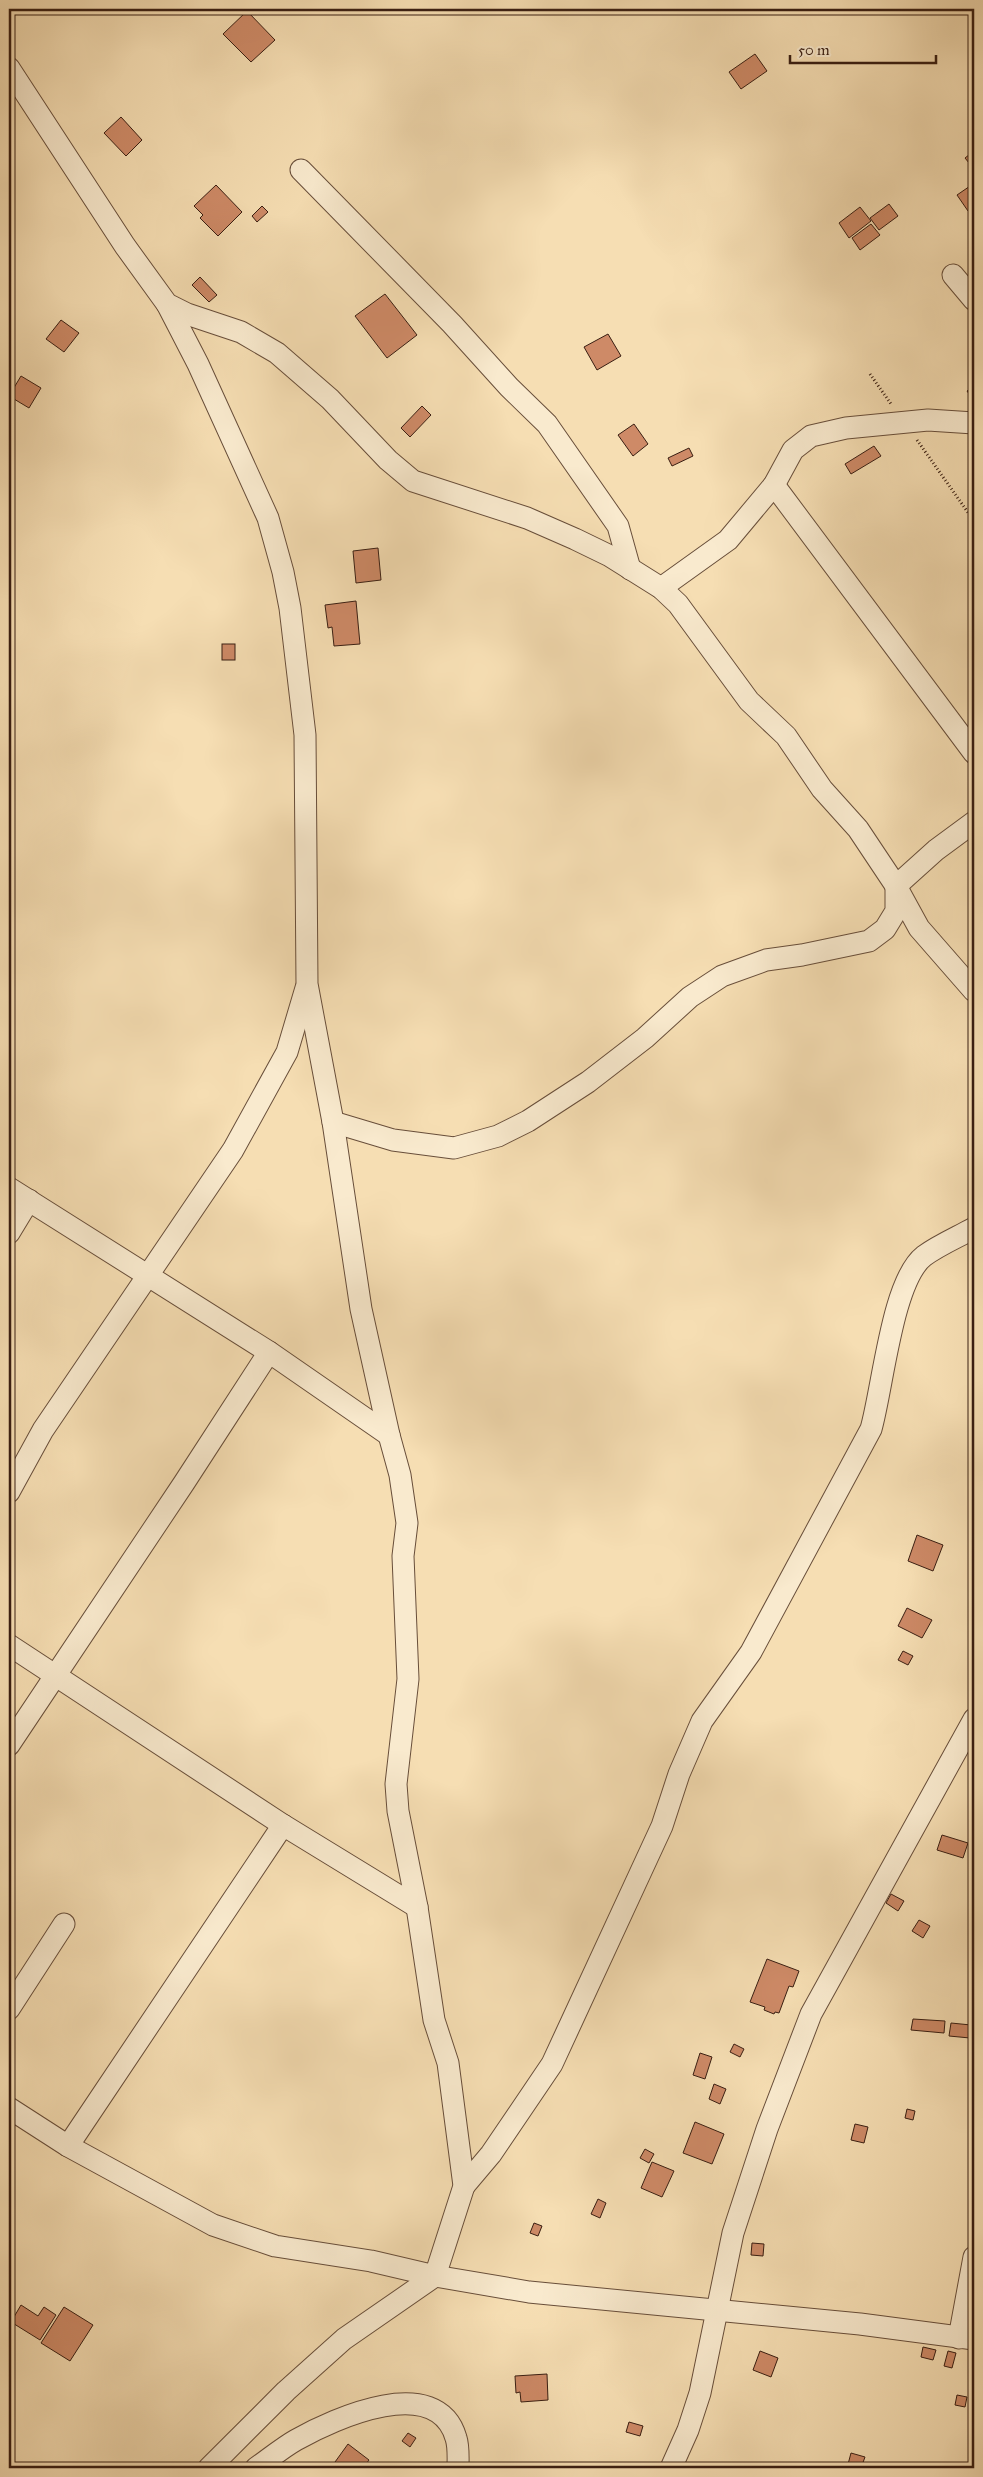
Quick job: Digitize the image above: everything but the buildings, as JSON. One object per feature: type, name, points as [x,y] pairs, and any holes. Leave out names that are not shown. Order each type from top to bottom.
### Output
[{"type":"street","points":[[9,68],[124,246],[167,304],[198,364],[256,489],[275,539],[283,572],[298,658],[305,735],[307,984],[333,1122],[361,1309],[389,1435],[400,1475],[407,1523],[403,1556],[408,1679],[396,1784],[398,1811],[417,1907],[434,2020],[448,2063],[464,2186]]},
{"type":"street","points":[[301,170],[452,324],[509,387],[547,424],[618,526],[630,569]]},
{"type":"street","points":[[953,275],[974,300]]},
{"type":"street","points":[[167,304],[188,314],[241,332],[277,352],[330,399],[388,460],[413,482],[527,518],[575,539],[661,588],[678,604],[698,629],[749,701],[786,736],[822,789],[858,829],[896,886],[919,928],[974,991]]},
{"type":"street","points":[[661,588],[728,540],[774,484],[793,450],[811,436],[846,428],[905,424],[928,420],[974,423]]},
{"type":"street","points":[[774,484],[974,753]]},
{"type":"street","points":[[333,1122],[393,1140],[454,1148],[498,1136],[528,1121],[588,1082],[645,1038],[690,997],[722,976],[766,960],[802,956],[869,941],[885,929],[896,911],[896,886],[936,850],[974,822]]},
{"type":"street","points":[[9,1492],[43,1430],[233,1150],[287,1052],[307,984]]},
{"type":"street","points":[[9,1188],[268,1352],[389,1435]]},
{"type":"street","points":[[9,1233],[29,1200]]},
{"type":"street","points":[[209,2468],[286,2391],[344,2339],[435,2276],[464,2186],[491,2154],[552,2064],[662,1826],[679,1774],[702,1720],[751,1652],[871,1429],[879,1399],[892,1326],[911,1271],[924,1257],[974,1228]]},
{"type":"street","points":[[9,1745],[57,1675],[268,1352]]},
{"type":"street","points":[[9,1645],[283,1825],[417,1907]]},
{"type":"street","points":[[671,2468],[688,2430],[700,2393],[733,2233],[767,2129],[811,2014],[974,1718]]},
{"type":"street","points":[[68,2146],[283,1825]]},
{"type":"street","points":[[9,2009],[64,1924]]},
{"type":"street","points":[[9,2108],[68,2146],[212,2225],[275,2246],[371,2261],[435,2276],[529,2292],[860,2324],[967,2338],[974,2257]]},
{"type":"street","points":[[256,2468],[296,2440],[338,2420],[356,2412],[400,2403],[424,2405],[445,2418],[456,2438],[458,2468]]},
{"type":"path","points":[[870,374],[974,521]]}]
